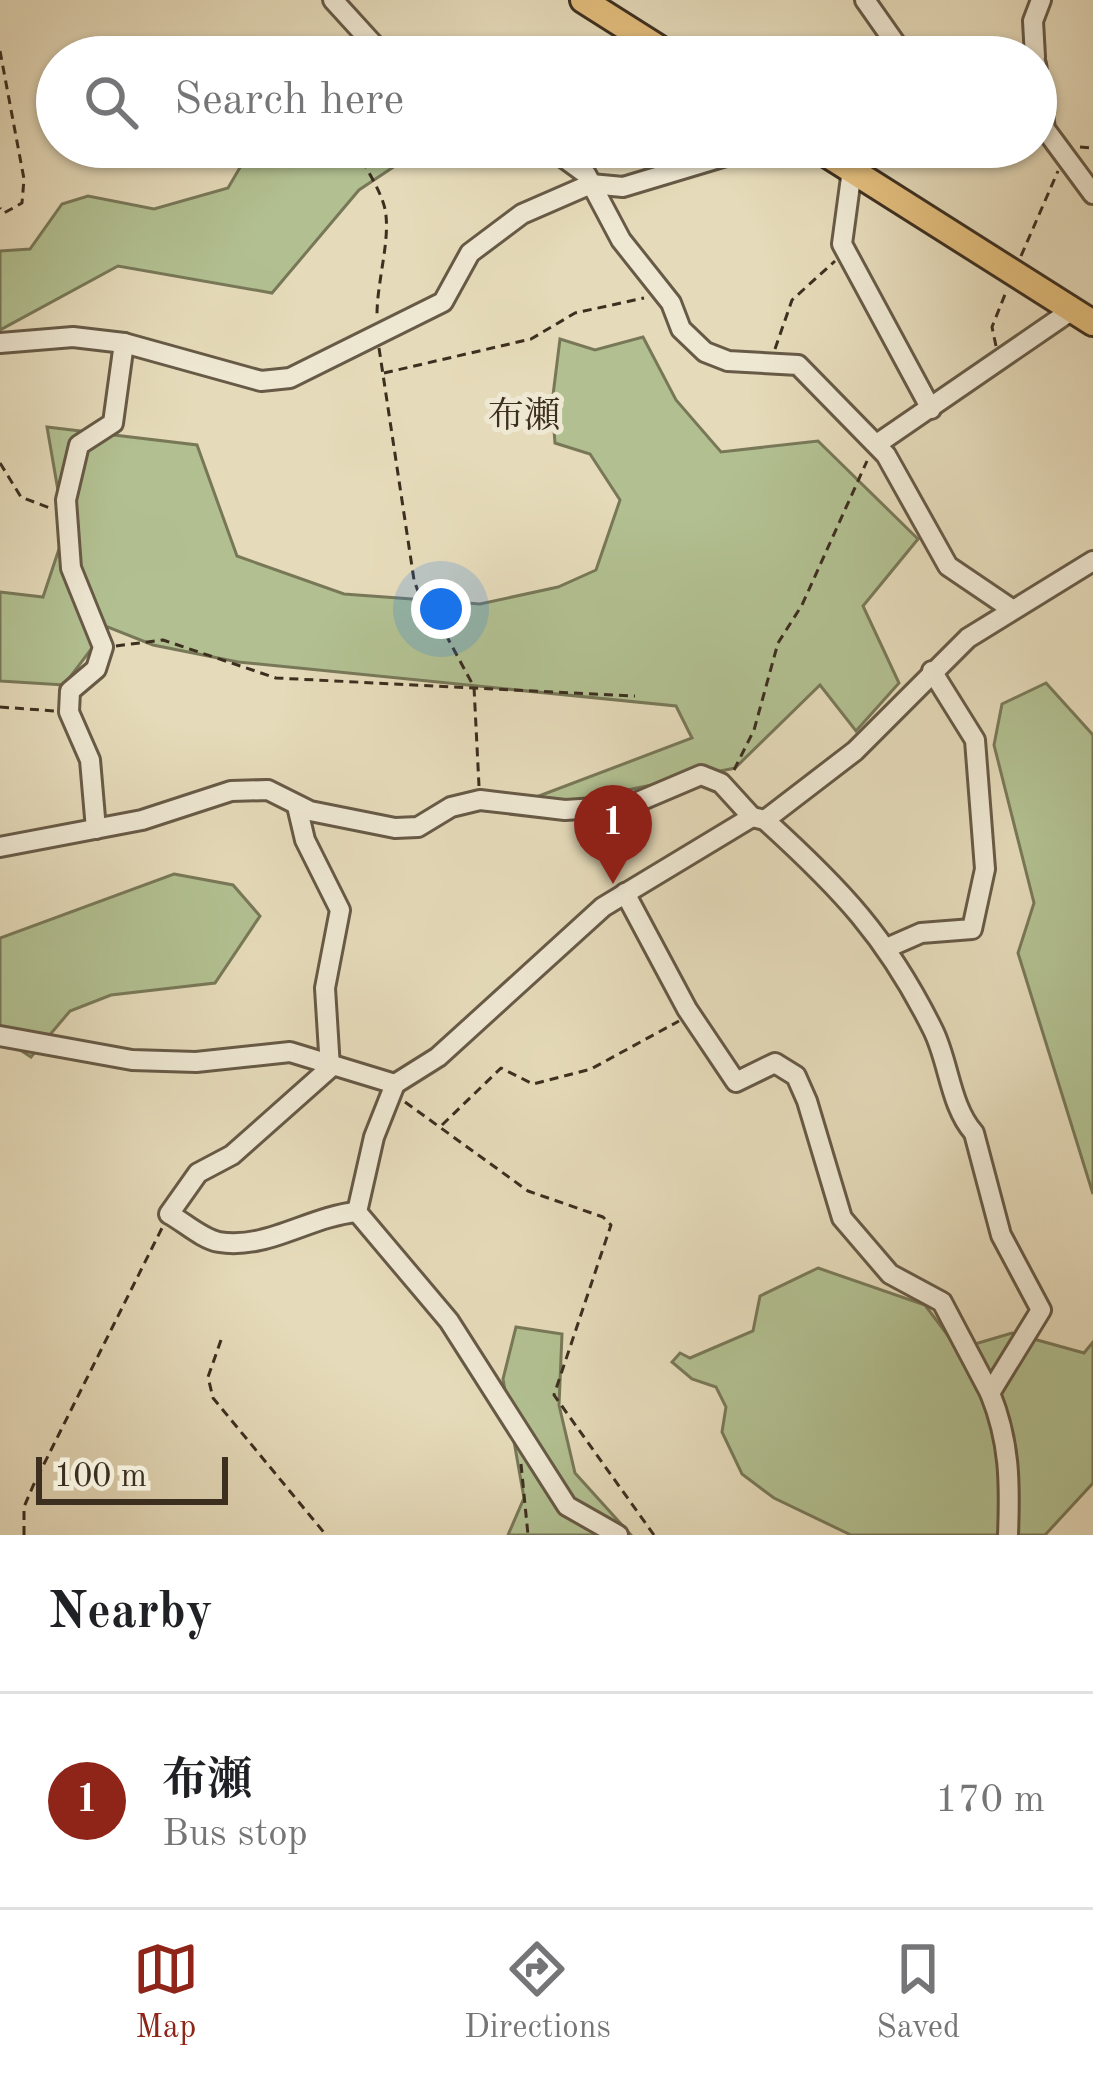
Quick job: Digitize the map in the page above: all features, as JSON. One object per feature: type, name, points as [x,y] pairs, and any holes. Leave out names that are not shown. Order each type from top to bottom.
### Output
[{"type":"main road","points":[[584,0],[640,36]]},
{"type":"main road","points":[[849,168],[1082,317]]},
{"type":"street","points":[[333,0],[366,36]]},
{"type":"street","points":[[865,0],[890,36]]},
{"type":"street","points":[[1034,36],[1033,21],[1041,0]]},
{"type":"street","points":[[1057,151],[1093,194]]},
{"type":"street","points":[[578,168],[586,174],[621,240],[664,294],[681,329],[705,352],[728,361],[798,365],[877,444],[948,566],[1010,608]]},
{"type":"street","points":[[0,343],[73,337],[124,343],[261,381],[290,378],[442,302],[470,254],[522,214],[591,184],[622,187],[686,168]]},
{"type":"street","points":[[852,170],[844,214],[846,251],[931,409]]},
{"type":"street","points":[[877,444],[1082,317]]},
{"type":"street","points":[[96,829],[90,760],[68,712],[70,691],[96,670],[103,647],[71,568],[67,515],[80,445],[113,422],[124,343]]},
{"type":"street","points":[[357,1212],[374,1137],[394,1090],[530,977],[582,923],[625,893],[759,818],[855,751],[932,671],[1010,608],[1093,561]]},
{"type":"street","points":[[889,947],[921,932],[972,929],[985,869],[975,740],[932,671]]},
{"type":"street","points":[[0,847],[96,829],[231,791],[268,790],[297,806],[394,828],[418,827],[451,807],[480,800],[565,810],[646,801],[701,775],[721,783],[835,883],[889,947],[947,1063],[963,1121],[974,1133],[1000,1235],[1041,1310],[990,1394]]},
{"type":"street","points":[[297,806],[305,840],[340,910],[326,988],[330,1068]]},
{"type":"street","points":[[625,893],[691,1015],[736,1082],[775,1063],[796,1076],[842,1218],[890,1274],[942,1302],[1004,1427],[1011,1468],[1008,1535]]},
{"type":"street","points":[[0,1036],[132,1060],[196,1062],[290,1052],[394,1090]]},
{"type":"street","points":[[330,1068],[232,1155],[198,1173],[169,1214],[215,1242],[256,1241],[328,1214],[357,1212]]},
{"type":"street","points":[[357,1212],[449,1321],[567,1506],[618,1535]]},
{"type":"path","points":[[0,51],[24,179],[22,203],[4,213],[0,208]]},
{"type":"path","points":[[366,168],[384,205],[387,236],[376,273],[377,336],[414,580],[428,620],[446,635],[474,687],[480,800]]},
{"type":"path","points":[[770,364],[792,300],[846,251]]},
{"type":"path","points":[[383,373],[531,339],[575,313],[664,294]]},
{"type":"path","points":[[721,783],[739,765],[778,643],[802,605],[877,444]]},
{"type":"path","points":[[0,464],[21,496],[67,515]]},
{"type":"path","points":[[103,647],[164,640],[276,678],[635,696]]},
{"type":"path","points":[[0,707],[68,712]]},
{"type":"path","points":[[441,1126],[501,1068],[533,1084],[591,1069],[691,1015]]},
{"type":"path","points":[[394,1090],[527,1191],[603,1217],[611,1225],[554,1395],[654,1535]]},
{"type":"path","points":[[24,1535],[24,1508],[33,1486],[169,1214]]},
{"type":"path","points":[[221,1340],[208,1377],[213,1398],[326,1535]]},
{"type":"path","points":[[528,1535],[520,1460],[530,1447]]},
{"type":"green space","points":[[240,168],[392,168],[359,190],[272,293],[118,266],[0,330],[0,251],[30,249],[62,204],[88,196],[154,209],[228,188]]},
{"type":"green space","points":[[643,337],[676,400],[721,452],[818,441],[918,539],[863,606],[899,683],[856,731],[820,685],[735,768],[534,809],[531,799],[692,738],[676,706],[238,662],[153,645],[108,627],[64,685],[0,681],[0,592],[43,597],[65,531],[47,427],[197,445],[237,556],[344,594],[480,604],[558,587],[596,570],[620,500],[590,454],[555,443],[552,403],[560,339],[595,350]]},
{"type":"green space","points":[[1046,683],[1093,735],[1093,1194],[1018,953],[1034,903],[994,745],[1002,704]]},
{"type":"green space","points":[[174,874],[233,885],[260,916],[215,983],[111,995],[70,1011],[31,1057],[0,1037],[0,938]]},
{"type":"green space","points":[[818,1268],[925,1305],[958,1349],[1012,1333],[1084,1353],[1093,1342],[1093,1483],[1045,1535],[851,1535],[774,1498],[742,1474],[722,1432],[726,1407],[716,1387],[692,1379],[672,1362],[680,1353],[690,1358],[753,1331],[760,1296]]},
{"type":"green space","points":[[516,1327],[562,1334],[559,1405],[575,1473],[631,1535],[508,1535],[524,1498],[503,1379]]},
{"type":"place","name":"布瀬","points":[[613,884]]},
{"type":"district","name":"布瀬","points":[[524,414]]}]
